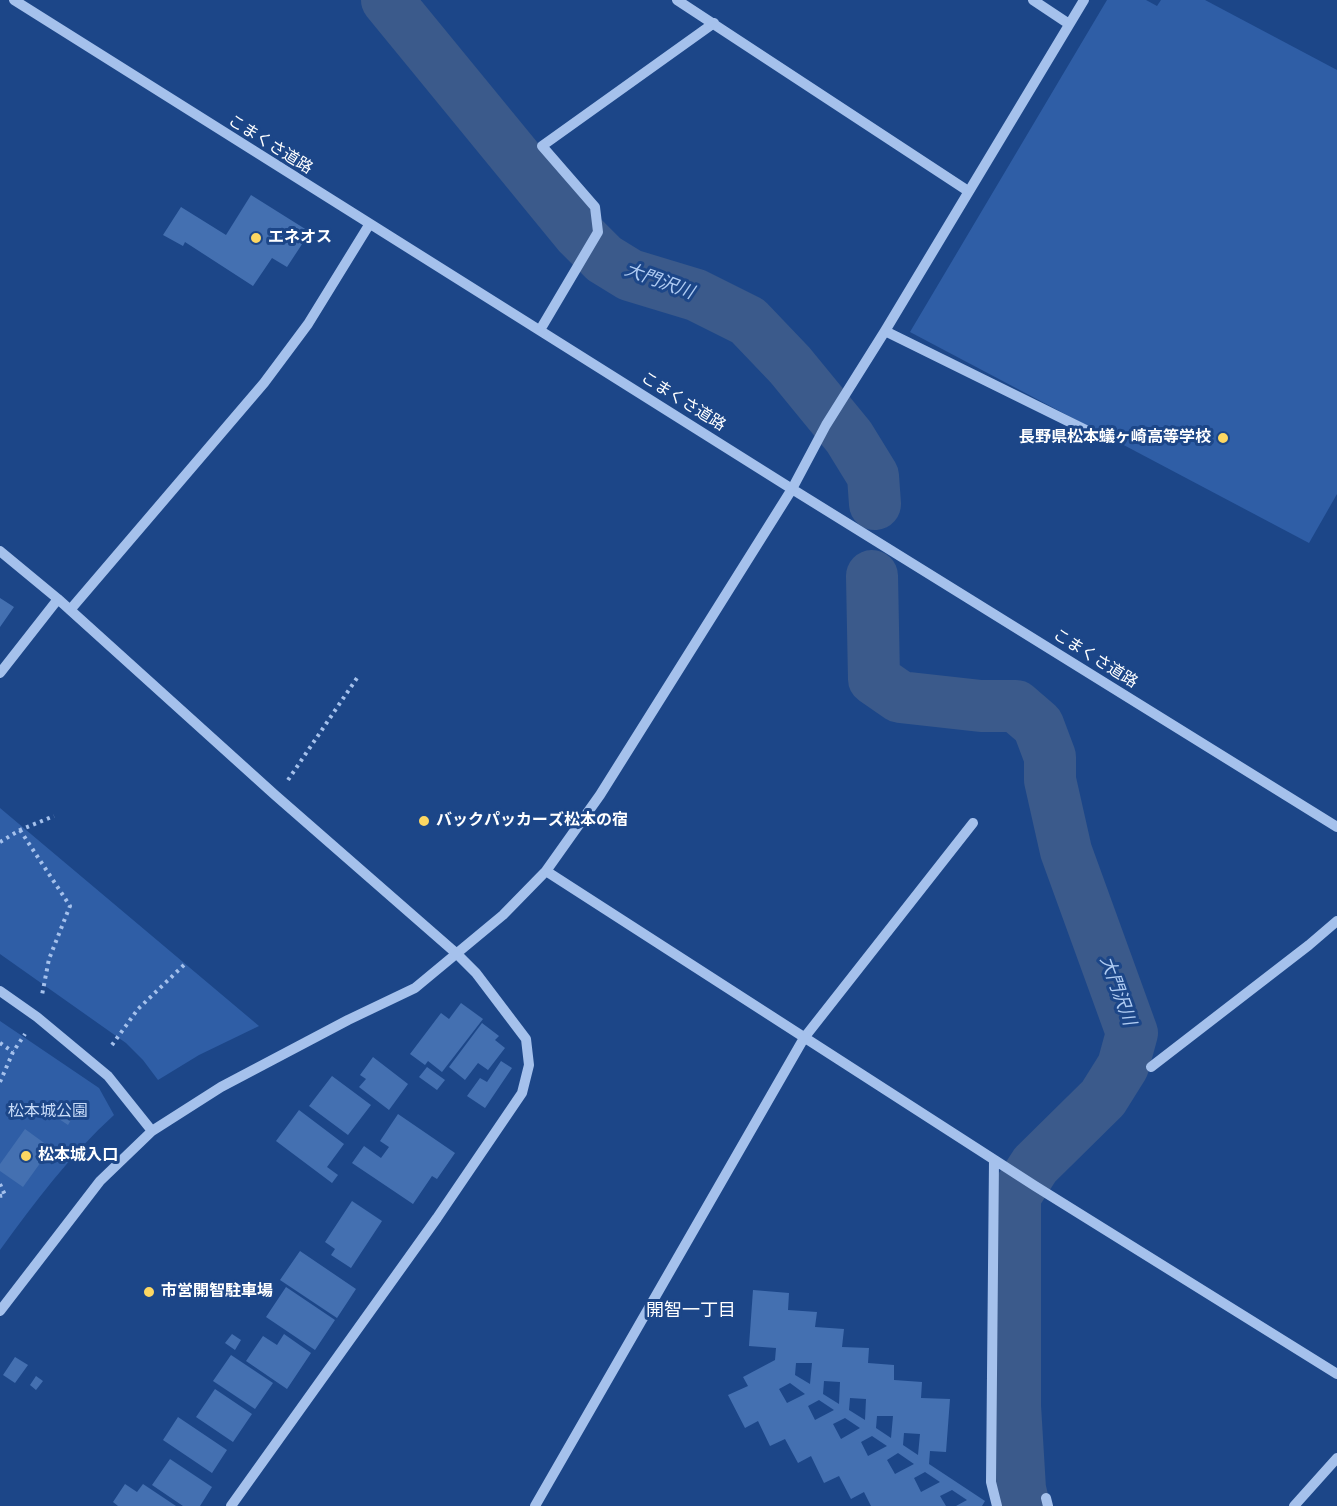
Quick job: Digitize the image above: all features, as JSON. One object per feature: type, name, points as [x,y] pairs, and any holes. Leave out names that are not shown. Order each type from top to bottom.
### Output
[{"type":"street","name":"こまくさ道路","points":[[14,0],[369,225],[1337,826]]},
{"type":"street","points":[[677,0],[968,191]]},
{"type":"street","points":[[1034,0],[1069,24]]},
{"type":"street","points":[[0,1311],[100,1181],[152,1131],[221,1087],[348,1020],[415,988],[503,915],[546,871],[600,795],[792,489],[826,425],[1084,0]]},
{"type":"street","points":[[540,330],[598,232],[595,207],[542,146],[714,23]]},
{"type":"street","points":[[70,610],[264,383],[308,324],[369,225]]},
{"type":"street","points":[[885,331],[1098,436]]},
{"type":"street","points":[[0,551],[58,599],[301,819],[457,954],[476,973],[526,1039],[529,1065],[522,1093],[437,1218],[231,1506]]},
{"type":"street","points":[[0,673],[58,599]]},
{"type":"street","points":[[535,1506],[804,1038],[973,823]]},
{"type":"street","points":[[546,871],[994,1160],[1337,1374]]},
{"type":"street","points":[[1151,1067],[1337,921]]},
{"type":"street","points":[[0,991],[38,1017],[108,1076],[152,1131]]},
{"type":"street","points":[[994,1160],[992,1482],[997,1506]]},
{"type":"street","points":[[1294,1506],[1337,1458]]},
{"type":"path","points":[[288,781],[359,675]]},
{"type":"path","points":[[0,842],[20,830],[54,816]]},
{"type":"path","points":[[20,830],[70,906],[49,959],[42,995]]},
{"type":"path","points":[[112,1045],[138,1010],[186,963]]},
{"type":"path","points":[[0,1082],[13,1052],[26,1034]]},
{"type":"path","points":[[0,1043],[13,1052]]},
{"type":"path","points":[[0,1184],[5,1195],[0,1196]]},
{"type":"green space","name":"長野県松本蟻ヶ崎高等学校","points":[[1107,0],[1146,0],[1157,6],[1161,0],[1205,0],[1337,70],[1337,494],[1309,543],[910,332]]},
{"type":"green space","points":[[0,808],[259,1026],[199,1055],[158,1080],[126,1043],[0,954]]},
{"type":"green space","name":"松本城公園","points":[[0,1021],[99,1088],[114,1115],[68,1163],[0,1250]]},
{"type":"building","points":[[251,195],[310,232],[287,267],[272,258],[253,286],[185,242],[183,246],[163,235],[181,207],[226,235]]},
{"type":"building","points":[[0,598],[14,607],[0,627]]},
{"type":"building","points":[[461,1003],[483,1019],[442,1072],[428,1061],[425,1065],[410,1054],[441,1013],[449,1019]]},
{"type":"building","points":[[482,1023],[499,1036],[495,1040],[505,1048],[488,1070],[478,1063],[465,1080],[449,1067]]},
{"type":"building","points":[[373,1057],[408,1084],[389,1110],[359,1087],[366,1079],[360,1075]]},
{"type":"building","points":[[501,1061],[512,1068],[485,1108],[467,1096],[480,1078],[487,1082]]},
{"type":"building","points":[[427,1067],[445,1080],[437,1090],[419,1077]]},
{"type":"building","points":[[332,1076],[371,1105],[348,1135],[309,1106]]},
{"type":"building","points":[[61,1110],[72,1118],[68,1125],[56,1117]]},
{"type":"building","points":[[299,1110],[344,1144],[327,1167],[338,1175],[332,1183],[276,1141]]},
{"type":"building","points":[[398,1114],[455,1153],[437,1179],[432,1176],[413,1204],[352,1163],[364,1146],[381,1158],[389,1147],[380,1141]]},
{"type":"building","name":"松本城入口","points":[[25,1129],[51,1148],[23,1187],[0,1171],[0,1164]]},
{"type":"building","points":[[352,1201],[382,1221],[351,1268],[331,1255],[335,1249],[325,1242]]},
{"type":"building","points":[[300,1251],[356,1289],[337,1318],[280,1280]]},
{"type":"building","points":[[286,1287],[335,1320],[315,1350],[266,1317]]},
{"type":"building","points":[[753,1290],[789,1293],[788,1310],[817,1312],[815,1327],[844,1329],[842,1347],[869,1348],[868,1363],[894,1365],[894,1380],[922,1382],[921,1398],[950,1399],[946,1452],[930,1451],[929,1464],[985,1501],[982,1506],[956,1506],[967,1500],[952,1490],[940,1496],[946,1506],[871,1506],[864,1492],[851,1499],[839,1476],[824,1483],[811,1456],[798,1463],[785,1439],[770,1446],[758,1421],[745,1428],[728,1395],[748,1386],[743,1377],[775,1360],[776,1348],[749,1346]],"holes":[[[796,1363],[812,1363],[810,1384],[795,1375]],[[824,1381],[840,1382],[839,1404],[823,1394]],[[790,1383],[805,1394],[787,1403],[779,1389]],[[850,1398],[866,1399],[865,1420],[849,1410]],[[819,1400],[834,1410],[815,1420],[808,1406]],[[877,1416],[893,1416],[891,1438],[876,1428]],[[845,1418],[860,1428],[841,1439],[833,1424]],[[904,1433],[920,1434],[918,1455],[903,1445]],[[872,1436],[887,1446],[868,1456],[861,1442]],[[898,1453],[914,1464],[895,1474],[887,1460]],[[925,1472],[940,1482],[921,1492],[914,1478]]]},
{"type":"building","points":[[232,1334],[241,1340],[235,1350],[225,1343]]},
{"type":"building","points":[[284,1334],[311,1353],[287,1389],[246,1361],[263,1336],[277,1345]]},
{"type":"building","points":[[231,1355],[273,1383],[255,1409],[213,1381]]},
{"type":"building","points":[[15,1357],[28,1365],[15,1383],[3,1375]]},
{"type":"building","points":[[36,1376],[43,1381],[36,1390],[30,1385]]},
{"type":"building","points":[[215,1389],[252,1414],[233,1442],[196,1417]]},
{"type":"building","points":[[178,1417],[227,1450],[212,1473],[163,1440]]},
{"type":"building","points":[[170,1459],[212,1487],[200,1506],[183,1506],[152,1485]]},
{"type":"building","points":[[125,1484],[137,1492],[143,1484],[176,1506],[118,1506],[113,1502]]},
{"type":"waterway","name":"大門沢川","points":[[387,0],[578,233],[604,259],[630,275],[696,295],[748,321],[790,365],[849,437],[873,476],[875,504]]},
{"type":"waterway","name":"大門沢川","points":[[872,576],[874,679],[900,697],[981,706],[1016,706],[1038,725],[1050,757],[1050,780],[1066,851],[1132,1033],[1123,1066],[1103,1098],[1035,1165],[1015,1196],[1015,1406],[1020,1489],[1024,1506]]},
{"type":"place","name":"エネオス","points":[[256,238]]},
{"type":"place","name":"長野県松本蟻ヶ崎高等学校","points":[[1223,438]]},
{"type":"place","name":"バックパッカーズ松本の宿","points":[[424,821]]},
{"type":"place","name":"松本城入口","points":[[26,1156]]},
{"type":"place","name":"市営開智駐車場","points":[[149,1292]]},
{"type":"district","name":"開智一丁目","points":[[691,1311]]}]
